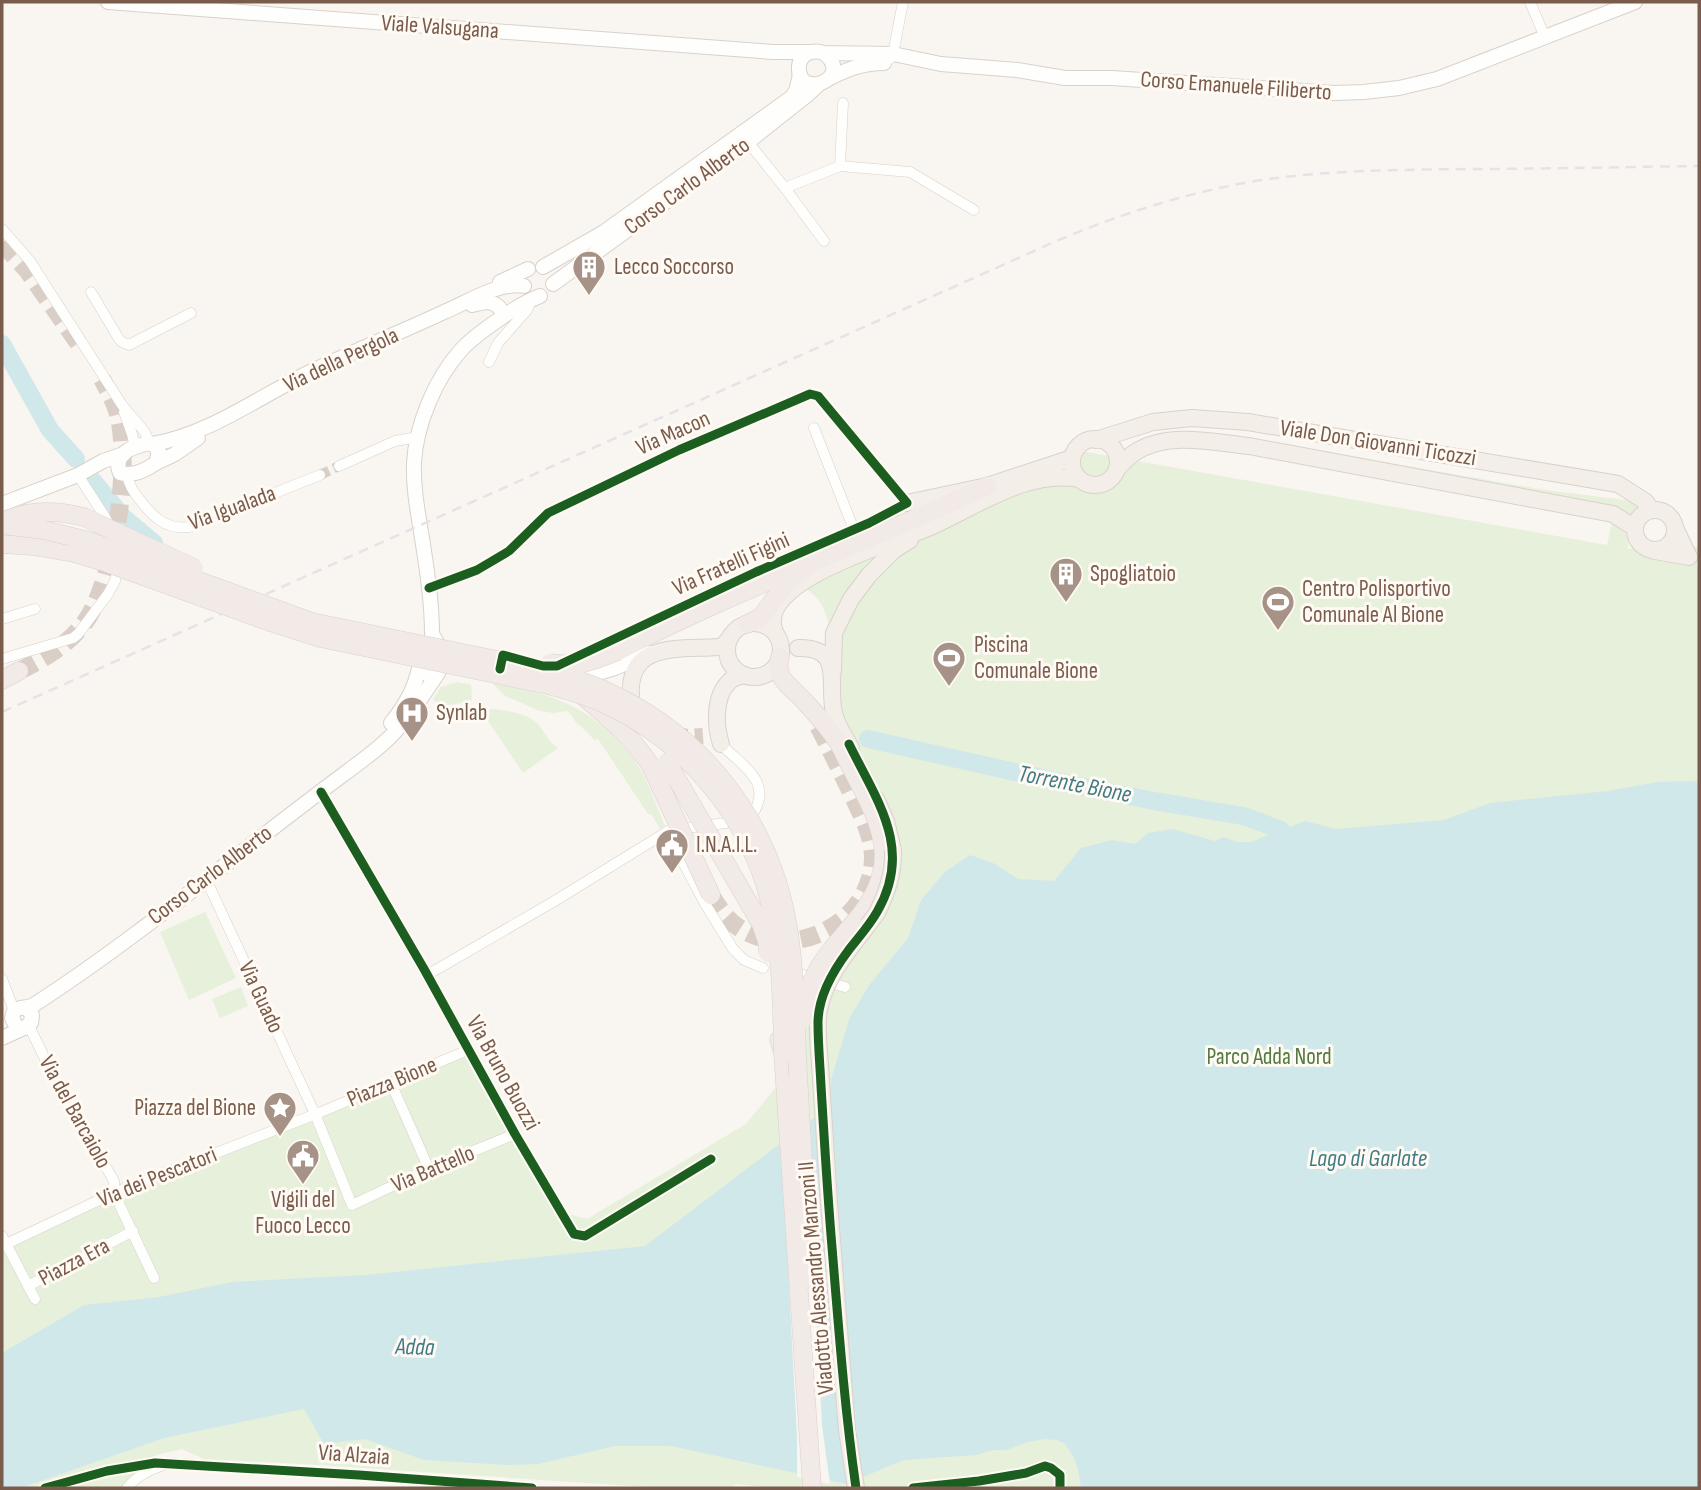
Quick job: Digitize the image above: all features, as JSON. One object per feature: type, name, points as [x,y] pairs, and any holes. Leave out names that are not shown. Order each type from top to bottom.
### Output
[{"type":"highway","points":[[489,659],[568,665],[589,662],[618,651],[747,589],[987,486]]},
{"type":"highway","points":[[2,523],[18,515],[40,512],[84,517],[218,579],[288,605],[336,628],[574,678],[638,706],[668,726],[708,762],[745,811],[761,840],[780,890],[790,943],[819,1446],[816,1487]]},
{"type":"highway","points":[[2,544],[74,553],[320,638],[580,694],[636,720],[673,747],[716,792],[741,830],[765,885],[775,926],[816,1487]]},
{"type":"highway","points":[[2,553],[53,559],[139,580],[157,581]]},
{"type":"highway","points":[[739,629],[761,617],[793,578],[820,559]]},
{"type":"highway","points":[[780,657],[780,676],[805,701],[837,741],[877,818],[888,848],[871,901],[821,962],[810,984],[803,1010],[798,1075]]},
{"type":"highway","points":[[580,694],[639,747],[651,766],[711,895]]},
{"type":"highway","points":[[667,762],[761,924],[767,941],[773,1002],[783,1053]]},
{"type":"main road","name":"Viale Valsugana","points":[[107,2],[817,52]]},
{"type":"main road","name":"Corso Emanuele Filiberto","points":[[890,58],[1017,71],[1066,70],[1112,78],[1309,92],[1364,92],[1399,88],[1437,79],[1634,2]]},
{"type":"main road","name":"Viale Valsugana","points":[[773,51],[788,57],[800,71]]},
{"type":"main road","points":[[817,52],[890,58],[852,67],[824,81],[807,83],[800,71],[802,58],[817,52]]},
{"type":"main road","points":[[817,52],[829,58],[832,64],[832,71],[824,81]]},
{"type":"main road","name":"Corso Carlo Alberto","points":[[535,268],[604,232],[792,97],[800,71]]},
{"type":"main road","name":"Corso Carlo Alberto","points":[[553,284],[748,142],[824,81]]},
{"type":"main road","points":[[483,331],[501,310],[532,293],[548,292],[553,284],[551,273],[535,268],[524,277],[532,293]]},
{"type":"main road","name":"Via della Pergola","points":[[443,313],[464,299],[535,268]]},
{"type":"main road","name":"Via della Pergola","points":[[129,451],[151,443],[181,438],[307,374],[500,288],[513,285],[532,293]]},
{"type":"main road","points":[[436,643],[432,634],[429,588],[415,496],[414,464],[418,438],[428,407],[443,375],[462,349],[532,293]]},
{"type":"main road","points":[[443,313],[486,302],[494,303],[501,310]]},
{"type":"main road","name":"Via della Pergola","points":[[124,474],[139,472],[175,453],[239,410]]},
{"type":"main road","name":"Viale Don Giovanni Ticozzi","points":[[907,503],[987,486],[1072,458],[1086,441],[1153,422],[1192,418],[1248,422],[1618,484],[1646,502],[1651,510]]},
{"type":"main road","points":[[1096,440],[1107,443],[1112,448],[1118,461],[1117,469]]},
{"type":"main road","name":"Viale Don Giovanni Ticozzi","points":[[776,634],[772,623],[782,600],[805,580],[829,566],[926,528],[1021,484],[1060,476],[1079,479],[1086,484],[1101,485],[1134,453],[1163,441],[1191,440],[1249,446],[1613,514],[1635,528]]},
{"type":"main road","points":[[151,443],[159,452],[156,463]]},
{"type":"main road","points":[[124,474],[117,462],[129,451]]},
{"type":"main road","points":[[2,504],[80,474],[129,451]]},
{"type":"main road","points":[[1072,458],[1074,473],[1079,479]]},
{"type":"main road","points":[[80,474],[106,471],[124,474]]},
{"type":"main road","points":[[1651,510],[1657,510],[1672,518],[1694,561],[1649,550],[1638,542],[1635,528],[1640,517],[1651,510]]},
{"type":"main road","points":[[888,848],[886,821],[834,716],[834,633],[860,586],[894,550],[926,528]]},
{"type":"main road","points":[[1656,551],[1672,542],[1676,530]]},
{"type":"main road","points":[[588,676],[615,668],[644,654],[719,647],[739,629],[762,624],[782,642],[792,647],[817,650],[831,666],[833,675]]},
{"type":"main road","points":[[739,629],[728,644],[730,660],[736,669],[745,675],[756,677],[775,667],[780,657],[781,646],[776,634]]},
{"type":"main road","points":[[780,657],[788,650],[798,648]]},
{"type":"main road","points":[[631,697],[631,678],[635,669],[640,661],[655,652]]},
{"type":"main road","name":"Corso Carlo Alberto","points":[[2,1032],[33,1006],[374,752],[392,736],[438,673],[428,674],[419,668],[411,692],[401,710],[357,764]]},
{"type":"main road","points":[[722,745],[717,721],[722,691],[729,681],[745,675]]},
{"type":"main road","points":[[717,721],[711,732],[703,736],[713,738],[722,745]]},
{"type":"main road","name":"Viadotto Alessandro Manzoni II","points":[[856,1488],[845,1404],[818,1023],[824,995],[837,967],[877,913],[890,882],[893,861],[888,848]]},
{"type":"main road","name":"Corso Carlo Alberto","points":[[2,1038],[22,1015]]},
{"type":"street","points":[[890,58],[903,2]]},
{"type":"street","points":[[1530,2],[1545,37]]},
{"type":"street","points":[[840,166],[843,103]]},
{"type":"street","points":[[748,142],[824,241]]},
{"type":"street","points":[[785,188],[840,166],[910,172],[974,210]]},
{"type":"street","points":[[2,229],[30,261],[122,405],[151,443]]},
{"type":"street","points":[[91,292],[121,342],[129,345],[191,313]]},
{"type":"street","points":[[489,362],[499,343],[527,310],[532,293]]},
{"type":"street","name":"Via Macon","points":[[429,588],[477,570],[509,551],[548,513],[679,450],[810,394],[818,396],[907,503]]},
{"type":"street","points":[[122,405],[132,434],[129,451]]},
{"type":"street","points":[[814,428],[854,530]]},
{"type":"street","points":[[339,466],[395,441],[418,438]]},
{"type":"street","points":[[2,659],[73,638],[96,612],[115,581],[119,563],[117,540],[80,474]]},
{"type":"street","name":"Via Igualada","points":[[124,474],[134,493],[154,517],[163,523],[181,528],[320,475]]},
{"type":"street","name":"Via Fratelli Figini","points":[[570,660],[907,503]]},
{"type":"street","points":[[2,619],[35,609]]},
{"type":"street","points":[[722,745],[757,782],[760,791],[759,803],[754,811]]},
{"type":"street","name":"Via Bruno Buozzi","points":[[321,792],[574,1234],[585,1236],[711,1159]]},
{"type":"street","points":[[427,975],[670,830],[726,823]]},
{"type":"street","points":[[667,832],[733,949],[744,960],[763,968]]},
{"type":"street","name":"Via Guado","points":[[206,879],[315,1114],[352,1205]]},
{"type":"street","points":[[803,975],[845,987]]},
{"type":"street","name":"Via del Barcaiolo","points":[[4,984],[17,1002],[67,1104],[114,1181],[114,1193],[154,1278]]},
{"type":"street","name":"Piazza Bione","points":[[315,1114],[468,1050]]},
{"type":"street","points":[[391,1083],[429,1169]]},
{"type":"street","name":"Via dei Pescatori","points":[[4,1242],[114,1193],[315,1114]]},
{"type":"street","name":"Via Battello","points":[[352,1205],[429,1169],[515,1134]]},
{"type":"street","name":"Piazza Era","points":[[35,1299],[28,1286],[132,1231]]},
{"type":"street","points":[[4,1242],[28,1286]]},
{"type":"street","name":"Via Alzaia","points":[[127,1488],[146,1472],[172,1463],[532,1488]]},
{"type":"green space","points":[[1259,440],[1545,490],[1633,501],[1641,506],[1630,518]]},
{"type":"green space","name":"Parco Adda Nord","points":[[1070,449],[1607,545],[1612,522],[1620,524],[1624,530],[1628,549],[1644,544],[1672,542],[1699,548],[1699,1488],[771,1488],[736,1484],[729,1488],[663,1488],[204,1459],[182,1449],[156,1455],[143,1465],[152,1465],[135,1473],[121,1488],[2,1488],[2,1233],[8,1241],[113,1186],[468,1052],[564,1213],[587,1219],[746,1124],[781,1081],[787,1045],[870,896],[882,853],[842,733],[822,650],[831,629],[818,600],[801,586],[885,547],[882,555],[990,486]]},
{"type":"green space","points":[[457,682],[471,685],[472,700],[443,707],[433,699],[441,687]]},
{"type":"green space","points":[[492,683],[557,699],[600,724],[638,765],[665,826],[660,829],[598,739],[594,740],[567,711],[540,711],[505,696]]},
{"type":"green space","points":[[493,709],[530,718],[558,748],[523,773],[482,712]]},
{"type":"green space","points":[[205,912],[236,978],[189,1000],[160,932]]},
{"type":"green space","points":[[241,987],[248,1006],[220,1018],[212,999]]},
{"type":"water","name":"Lago di Garlate","points":[[1699,781],[1699,1488],[1081,1488],[1078,1469],[1065,1444],[1045,1439],[1027,1442],[1007,1450],[993,1450],[976,1455],[904,1460],[846,1484],[671,1446],[615,1446],[538,1464],[507,1465],[424,1460],[365,1439],[324,1444],[304,1409],[164,1438],[21,1488],[2,1488],[2,1353],[84,1305],[159,1297],[232,1282],[366,1275],[645,1246],[823,1111],[830,1098],[831,1079],[850,1017],[870,984],[908,938],[921,900],[945,872],[970,855],[993,863],[1018,879],[1054,881],[1081,848],[1112,840],[1135,844],[1148,833],[1173,829],[1215,841],[1223,837],[1237,842],[1251,842],[1305,821],[1337,829],[1444,820],[1490,803],[1608,791],[1657,782]]},
{"type":"pier","points":[[807,1118],[822,1425],[830,1484],[797,1477],[781,1138]]},
{"type":"waterway","name":"Torrente Bione","points":[[2,344],[50,430],[76,459]]},
{"type":"waterway","name":"Torrente Bione","points":[[93,481],[124,518],[154,543]]},
{"type":"waterway","name":"Torrente Bione","points":[[868,739],[1064,783],[1244,816],[1281,830]]},
{"type":"tunnel","points":[[2,243],[27,270],[79,344]]},
{"type":"tunnel","points":[[19,671],[49,655],[75,634],[89,616],[106,574],[118,519],[123,464],[119,418],[102,379]]},
{"type":"tunnel","points":[[320,475],[339,466]]},
{"type":"tunnel","points":[[711,895],[738,927],[759,937],[782,941],[804,939],[825,931],[844,918],[859,901],[869,881],[873,858],[871,841],[851,792],[815,720]]},
{"type":"tunnel","points":[[671,734],[703,736]]},
{"type":"railway","points":[[2,712],[1052,243],[1152,206],[1255,181],[1334,173],[1699,166]]},
{"type":"cycle path","points":[[429,588],[477,570],[509,551],[548,513],[679,450],[810,394],[818,396],[907,503],[557,666],[543,666],[503,655],[500,669]]},
{"type":"cycle path","points":[[849,744],[880,806],[892,846],[888,889],[877,912],[842,959],[827,985],[818,1023],[831,1235],[856,1488]]},
{"type":"cycle path","points":[[321,792],[574,1234],[585,1236],[711,1159]]},
{"type":"cycle path","points":[[45,1488],[107,1471],[155,1463],[532,1488]]},
{"type":"cycle path","points":[[913,1488],[979,1481],[1026,1473],[1045,1466],[1060,1475],[1060,1488]]},
{"type":"place","name":"Lecco Soccorso","points":[[589,297]]},
{"type":"place","name":"Spogliatoio","points":[[1066,604]]},
{"type":"place","name":"Centro Polisportivo Comunale Al Bione","points":[[1278,632]]},
{"type":"place","name":"Piscina Comunale Bione","points":[[949,688]]},
{"type":"place","name":"Synlab","points":[[412,743]]},
{"type":"place","name":"I.N.A.I.L.","points":[[672,875]]},
{"type":"place","name":"Piazza del Bione","points":[[280,1138]]},
{"type":"place","name":"Vigili del Fuoco Lecco","points":[[303,1186]]},
{"type":"water label","name":"Adda","points":[[415,1347]]}]
